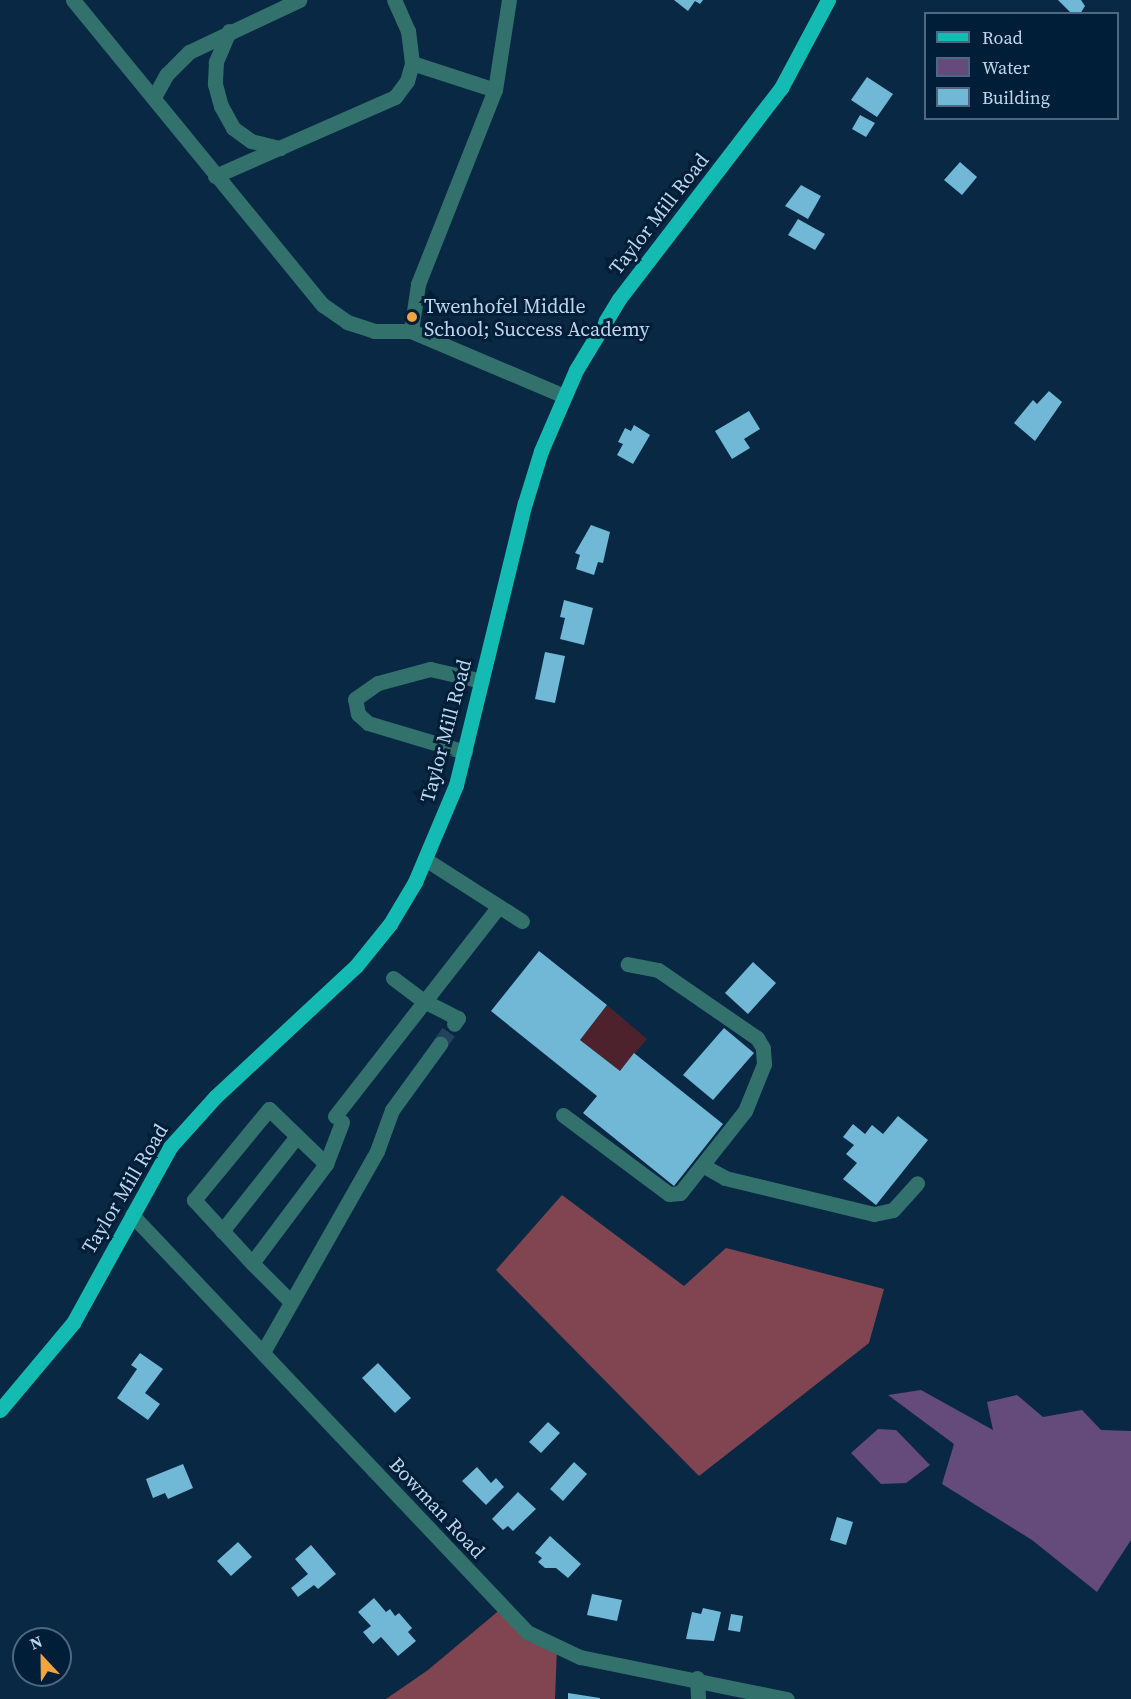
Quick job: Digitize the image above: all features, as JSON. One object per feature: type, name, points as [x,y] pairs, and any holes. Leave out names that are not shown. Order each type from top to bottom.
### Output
[{"type":"main road","name":"Taylor Mill Road","points":[[0,1410],[73,1323],[170,1147],[192,1122],[356,966],[390,924],[444,821],[465,752],[525,502],[564,396],[576,370],[619,299],[781,88],[828,0]]},
{"type":"street","points":[[73,0],[323,305],[348,322],[374,331],[411,331],[564,396]]},
{"type":"street","points":[[154,97],[167,74],[189,52],[229,31],[299,0]]},
{"type":"street","points":[[215,176],[380,106],[406,81],[412,63],[408,31],[394,0]]},
{"type":"street","points":[[411,331],[418,284],[495,90],[508,0]]},
{"type":"street","points":[[229,31],[216,62],[215,84],[221,106],[233,128],[250,141],[280,148]]},
{"type":"street","points":[[412,63],[495,90]]},
{"type":"street","points":[[465,752],[368,723],[358,714],[355,699],[378,683],[430,669],[482,681]]},
{"type":"street","points":[[425,859],[522,921]]},
{"type":"street","points":[[252,1263],[326,1164],[338,1119],[424,1001],[499,906]]},
{"type":"street","points":[[563,1115],[669,1194],[680,1193],[745,1111],[764,1064],[763,1048],[757,1038],[658,970],[628,964]]},
{"type":"street","points":[[393,978],[424,1001],[458,1018],[454,1024]]},
{"type":"street","points":[[263,1352],[377,1151],[393,1110],[440,1044]]},
{"type":"street","points":[[291,1302],[194,1200],[269,1109],[326,1164]]},
{"type":"street","points":[[222,1231],[297,1136]]},
{"type":"street","points":[[702,1165],[725,1178],[874,1214],[893,1210],[917,1183]]},
{"type":"street","name":"Bowman Road","points":[[132,1215],[527,1632],[580,1657],[697,1678],[787,1699]]},
{"type":"street","points":[[697,1678],[698,1699]]},
{"type":"shaded area","points":[[607,1005],[647,1039],[620,1071],[580,1040]]},
{"type":"shaded area","points":[[562,1195],[684,1286],[726,1248],[884,1289],[869,1343],[699,1476],[496,1270]]},
{"type":"shaded area","points":[[502,1608],[557,1649],[555,1699],[386,1699],[428,1670]]},
{"type":"water","points":[[921,1390],[993,1430],[987,1402],[1017,1395],[1043,1417],[1082,1410],[1101,1430],[1131,1431],[1131,1540],[1097,1592],[1032,1540],[942,1484],[954,1444],[888,1395]]},
{"type":"water","points":[[878,1429],[896,1430],[930,1465],[906,1483],[881,1484],[851,1453]]},
{"type":"building","points":[[674,0],[703,0],[700,4],[695,1],[688,11]]},
{"type":"building","points":[[1058,0],[1081,0],[1085,6],[1081,12],[1070,12]]},
{"type":"building","points":[[867,77],[893,94],[877,117],[851,100]]},
{"type":"building","points":[[860,115],[875,123],[866,137],[852,129]]},
{"type":"building","points":[[960,162],[977,177],[962,195],[944,180]]},
{"type":"building","points":[[801,185],[821,196],[808,219],[785,206]]},
{"type":"building","points":[[798,219],[825,234],[815,250],[788,235]]},
{"type":"building","points":[[1049,391],[1062,402],[1035,441],[1014,423],[1033,400],[1037,404]]},
{"type":"building","points":[[749,411],[760,429],[744,439],[750,448],[732,459],[715,431]]},
{"type":"building","points":[[634,425],[650,435],[633,464],[617,455],[623,444],[618,442],[625,428],[631,431]]},
{"type":"building","points":[[591,525],[610,532],[603,563],[598,562],[594,575],[576,569],[580,555],[575,553]]},
{"type":"building","points":[[564,600],[593,608],[584,645],[560,639],[565,618],[560,617]]},
{"type":"building","points":[[545,652],[565,656],[555,703],[535,699]]},
{"type":"building","points":[[539,951],[607,1005],[580,1040],[620,1071],[634,1053],[723,1124],[674,1186],[583,1113],[597,1096],[491,1011]]},
{"type":"building","points":[[753,962],[776,983],[748,1014],[725,993]]},
{"type":"building","points":[[724,1028],[754,1053],[713,1100],[683,1075]]},
{"type":"building","points":[[898,1116],[928,1140],[876,1205],[843,1179],[857,1163],[846,1154],[854,1145],[843,1137],[853,1124],[865,1134],[872,1125],[883,1134]]},
{"type":"building","points":[[140,1353],[163,1369],[145,1393],[160,1404],[148,1420],[117,1398],[137,1369],[131,1365]]},
{"type":"building","points":[[378,1363],[411,1398],[395,1413],[362,1378]]},
{"type":"building","points":[[548,1422],[560,1433],[541,1453],[529,1442]]},
{"type":"building","points":[[574,1462],[587,1474],[563,1501],[550,1489]]},
{"type":"building","points":[[183,1464],[193,1488],[168,1499],[165,1493],[153,1498],[146,1479]]},
{"type":"building","points":[[477,1467],[491,1483],[496,1478],[504,1487],[486,1505],[462,1481]]},
{"type":"building","points":[[518,1492],[536,1509],[513,1531],[508,1526],[503,1530],[492,1519]]},
{"type":"building","points":[[837,1517],[853,1522],[846,1545],[830,1540]]},
{"type":"building","points":[[550,1536],[581,1564],[568,1578],[556,1568],[545,1568],[538,1562],[542,1558],[535,1553]]},
{"type":"building","points":[[238,1542],[252,1557],[231,1576],[217,1561]]},
{"type":"building","points":[[311,1545],[336,1574],[318,1589],[314,1585],[298,1597],[291,1588],[308,1574],[295,1559]]},
{"type":"building","points":[[592,1594],[622,1600],[617,1621],[587,1615]]},
{"type":"building","points":[[374,1598],[386,1612],[390,1609],[395,1616],[399,1613],[412,1628],[408,1632],[416,1641],[398,1656],[381,1637],[373,1644],[363,1632],[371,1626],[358,1612]]},
{"type":"building","points":[[703,1608],[721,1612],[714,1641],[686,1639],[692,1612],[701,1614]]},
{"type":"building","points":[[731,1614],[743,1616],[740,1632],[728,1630]]},
{"type":"building","points":[[568,1693],[600,1698],[600,1699],[568,1699]]},
{"type":"tunnel","points":[[440,1044],[454,1024]]},
{"type":"place","name":"Twenhofel Middle School; Success Academy","points":[[412,317]]}]
